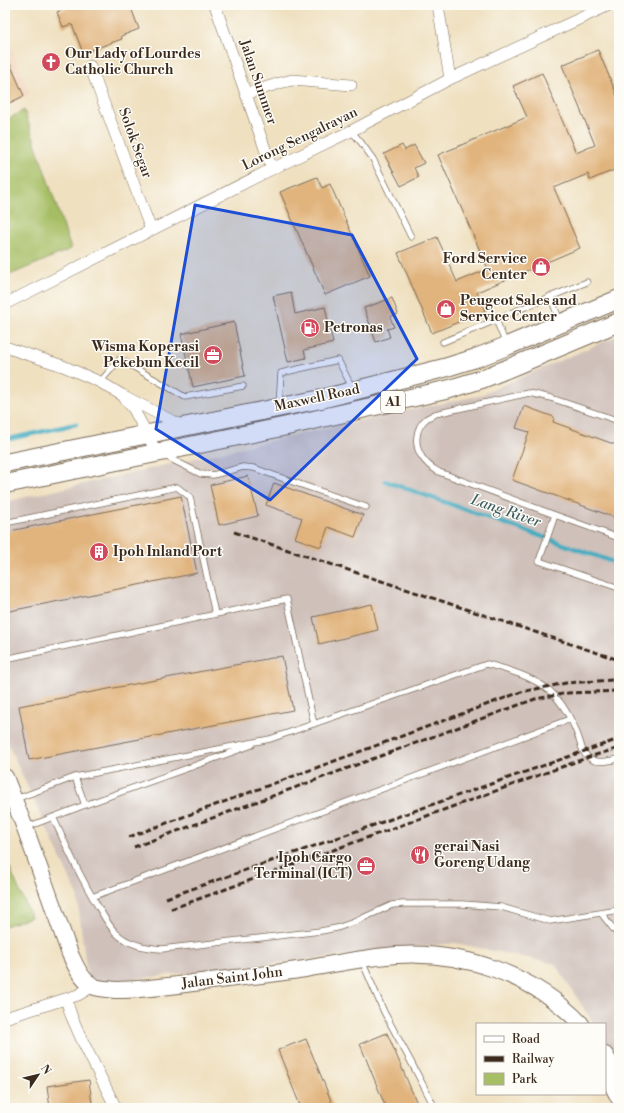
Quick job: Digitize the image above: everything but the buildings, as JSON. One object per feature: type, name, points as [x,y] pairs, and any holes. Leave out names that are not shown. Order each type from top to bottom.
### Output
[{"type":"main road","name":"Maxwell Road","points":[[5,463],[354,391],[444,368],[507,346],[619,299]]},
{"type":"main road","name":"Maxwell Road","points":[[5,484],[287,426],[450,389],[501,371],[619,322]]},
{"type":"street","name":"Jalan Summer","points":[[215,5],[272,169]]},
{"type":"street","points":[[438,5],[450,79]]},
{"type":"street","name":"Lorong Sengalrayan","points":[[5,304],[272,169],[351,131],[450,79],[609,5]]},
{"type":"street","name":"Solok Segar","points":[[90,66],[151,230]]},
{"type":"street","points":[[246,94],[292,80],[351,85]]},
{"type":"street","points":[[5,347],[63,366],[100,382],[122,396],[182,426]]},
{"type":"street","points":[[122,396],[133,408],[157,452]]},
{"type":"street","points":[[5,777],[8,802],[61,956],[74,980],[89,989]]},
{"type":"street","points":[[8,802],[25,828],[70,954],[75,966],[89,989]]},
{"type":"street","name":"Jalan Saint John","points":[[89,989],[141,990],[279,972],[382,956],[441,956],[467,961],[513,975],[553,1000],[573,1015],[580,1023]]},
{"type":"street","name":"Jalan Saint John","points":[[89,989],[96,996],[142,996],[257,985],[398,963],[420,962],[440,964],[488,975],[510,984],[532,995],[568,1023]]},
{"type":"street","points":[[5,1018],[66,999],[89,989]]},
{"type":"street","points":[[66,999],[81,1038],[116,1108]]},
{"type":"street","points":[[606,1057],[619,1079]]},
{"type":"street","points":[[606,1073],[619,1098]]},
{"type":"lane","points":[[351,131],[373,159],[411,237]]},
{"type":"lane","points":[[508,314],[587,282]]},
{"type":"lane","points":[[550,296],[561,323]]},
{"type":"lane","points":[[443,342],[496,320],[507,346]]},
{"type":"lane","points":[[100,382],[120,359],[185,397],[243,386]]},
{"type":"lane","points":[[279,407],[281,373],[338,360],[354,391]]},
{"type":"lane","points":[[619,421],[552,398],[529,393],[435,414],[426,418],[420,426],[417,436],[417,447],[422,458],[439,472],[619,538]]},
{"type":"lane","points":[[157,452],[201,474],[214,475],[243,467],[254,468],[366,507]]},
{"type":"lane","points":[[5,523],[177,487],[190,496],[216,614]]},
{"type":"lane","points":[[555,515],[540,561],[619,588]]},
{"type":"lane","points":[[5,659],[287,598],[314,724]]},
{"type":"lane","points":[[25,828],[270,739],[487,664],[521,674],[536,681],[550,691],[561,703],[578,736],[583,751],[589,757],[595,761],[619,759]]},
{"type":"lane","points":[[92,897],[570,719]]},
{"type":"lane","points":[[8,802],[75,777],[270,739]]},
{"type":"lane","points":[[75,777],[85,805]]},
{"type":"lane","points":[[53,817],[92,897],[108,924],[117,934],[136,945],[149,948],[162,949],[321,931],[337,928],[354,922],[392,905],[403,904],[462,904],[501,907],[550,921],[619,910]]},
{"type":"lane","points":[[602,913],[619,936]]},
{"type":"lane","points":[[365,968],[384,1012],[434,1106]]},
{"type":"highlighted area","points":[[195,205],[352,235],[417,359],[270,500],[156,429]]},
{"type":"shaded area","points":[[5,29],[29,94],[5,108]]},
{"type":"shaded area","name":"Ipoh Inland Port","points":[[619,335],[619,1063],[606,1043],[606,1023],[593,1023],[555,964],[455,943],[88,984],[77,894],[5,738],[5,502],[375,417],[478,396]]},
{"type":"green space","points":[[24,110],[71,249],[5,277],[5,121]]},
{"type":"green space","points":[[5,857],[31,917],[5,926]]},
{"type":"waterway","name":"Lang River","points":[[5,440],[76,424]]},
{"type":"waterway","name":"Lang River","points":[[385,481],[619,564]]},
{"type":"railway","points":[[234,532],[619,660]]},
{"type":"railway","points":[[129,837],[521,692],[566,683],[613,680],[619,681]]},
{"type":"railway","points":[[134,847],[535,699],[568,693],[619,691]]},
{"type":"railway","points":[[166,898],[619,739]]},
{"type":"railway","points":[[171,909],[589,757],[619,748]]},
{"type":"place","name":"Our Lady of Lourdes Catholic Church","points":[[51,62]]},
{"type":"place","name":"Ford Service Center","points":[[541,267]]},
{"type":"place","name":"Peugeot Sales and Service Center","points":[[446,309]]},
{"type":"place","name":"Petronas","points":[[310,328]]},
{"type":"place","name":"Wisma Koperasi Pekebun Kecil","points":[[213,355]]},
{"type":"place","name":"Ipoh Inland Port","points":[[99,552]]},
{"type":"place","name":"gerai Nasi Goreng Udang","points":[[420,855]]},
{"type":"place","name":"Ipoh Cargo Terminal (ICT)","points":[[366,866]]}]
